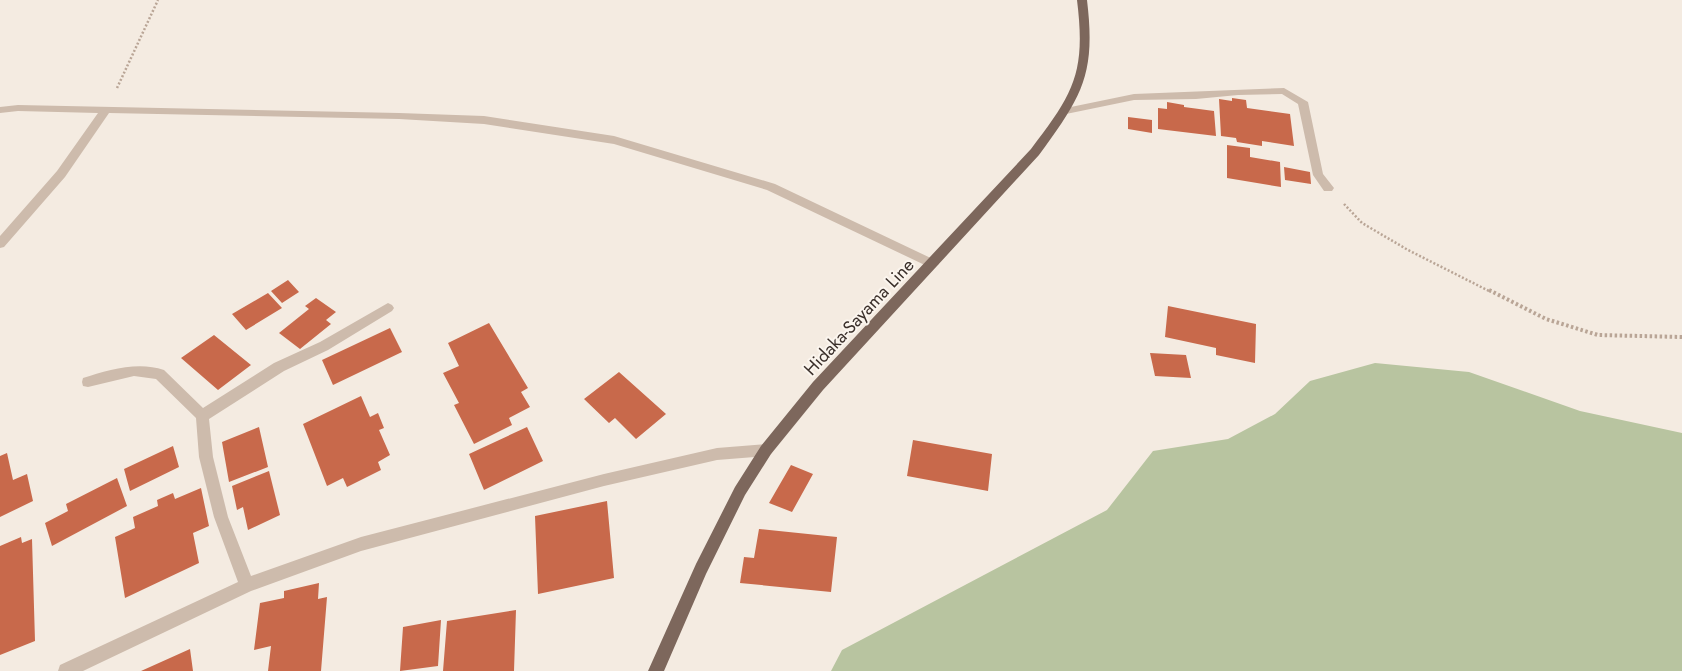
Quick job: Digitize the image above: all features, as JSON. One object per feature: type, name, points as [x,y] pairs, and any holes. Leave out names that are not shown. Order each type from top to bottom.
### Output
[{"type":"main road","name":"Hidaka-Sayama Line","points":[[656,671],[706,560],[740,491],[766,450],[818,386],[1035,152],[1066,111],[1077,91],[1084,70],[1087,49],[1082,0]]},
{"type":"street","points":[[1066,111],[1134,97],[1284,91],[1303,102],[1318,175],[1328,188]]},
{"type":"street","points":[[0,110],[18,108],[399,116],[484,120],[614,140],[771,187],[933,264]]},
{"type":"street","points":[[0,244],[61,174],[105,111]]},
{"type":"street","points":[[202,416],[279,367],[324,346],[388,308]]},
{"type":"street","points":[[88,382],[134,371],[159,374],[202,416],[206,458],[221,517],[248,584]]},
{"type":"street","points":[[66,671],[248,584],[362,544],[595,483],[717,454],[766,450]]},
{"type":"path","points":[[105,111],[158,0]]},
{"type":"path","points":[[1328,188],[1362,223],[1408,250],[1546,319],[1598,335],[1682,337]]},
{"type":"green space","points":[[1375,363],[1469,372],[1580,411],[1682,433],[1682,671],[831,671],[842,650],[1107,510],[1153,451],[1228,439],[1275,414],[1310,381]]},
{"type":"building","points":[[1232,98],[1246,100],[1247,108],[1290,114],[1294,146],[1262,141],[1262,146],[1237,142],[1236,138],[1221,136],[1219,99],[1232,101]]},
{"type":"building","points":[[1167,102],[1184,105],[1184,107],[1214,111],[1216,136],[1158,129],[1158,108],[1167,109]]},
{"type":"building","points":[[1128,117],[1152,120],[1152,133],[1128,129]]},
{"type":"building","points":[[1227,145],[1250,148],[1250,157],[1280,162],[1281,187],[1227,178]]},
{"type":"building","points":[[1284,167],[1310,172],[1311,184],[1285,180]]},
{"type":"building","points":[[288,280],[299,292],[282,303],[271,291]]},
{"type":"building","points":[[268,293],[282,308],[246,330],[232,314]]},
{"type":"building","points":[[316,298],[336,312],[326,320],[331,324],[300,349],[279,333],[309,309],[305,306]]},
{"type":"building","points":[[1168,306],[1256,324],[1255,363],[1216,355],[1216,348],[1165,337]]},
{"type":"building","points":[[489,323],[528,388],[521,392],[530,407],[509,418],[512,425],[474,444],[454,405],[459,403],[443,373],[459,366],[448,343]]},
{"type":"building","points":[[390,328],[402,352],[333,385],[322,360]]},
{"type":"building","points":[[214,335],[251,365],[218,390],[181,358]]},
{"type":"building","points":[[1150,353],[1186,355],[1191,378],[1155,376]]},
{"type":"building","points":[[619,372],[666,414],[636,439],[615,418],[609,423],[584,399]]},
{"type":"building","points":[[361,396],[370,417],[378,413],[384,428],[379,430],[390,455],[378,462],[381,470],[347,487],[343,478],[327,486],[303,424]]},
{"type":"building","points":[[259,427],[268,467],[229,482],[222,442]]},
{"type":"building","points":[[527,427],[543,461],[484,490],[469,454]]},
{"type":"building","points":[[913,440],[992,454],[988,491],[907,476]]},
{"type":"building","points":[[173,446],[179,467],[130,491],[124,469]]},
{"type":"building","points":[[7,453],[13,480],[27,474],[33,501],[0,517],[0,456]]},
{"type":"building","points":[[791,465],[813,474],[792,512],[769,503]]},
{"type":"building","points":[[269,471],[280,515],[248,530],[243,507],[237,510],[232,486]]},
{"type":"building","points":[[117,478],[127,506],[52,546],[45,523],[68,511],[66,504]]},
{"type":"building","points":[[201,488],[209,526],[193,533],[199,563],[125,598],[115,537],[135,528],[133,517],[158,506],[157,500],[173,493],[175,499]]},
{"type":"building","points":[[607,501],[614,578],[538,594],[535,516]]},
{"type":"building","points":[[759,529],[837,537],[831,592],[740,583],[744,557],[754,558]]},
{"type":"building","points":[[21,537],[22,543],[32,539],[35,641],[0,655],[0,546]]},
{"type":"building","points":[[319,583],[318,599],[327,597],[321,671],[268,671],[271,646],[254,650],[260,603],[284,598],[284,591]]},
{"type":"building","points":[[516,610],[514,671],[443,671],[447,621]]},
{"type":"building","points":[[441,620],[438,666],[400,671],[403,627]]},
{"type":"building","points":[[190,649],[193,671],[141,671]]}]
